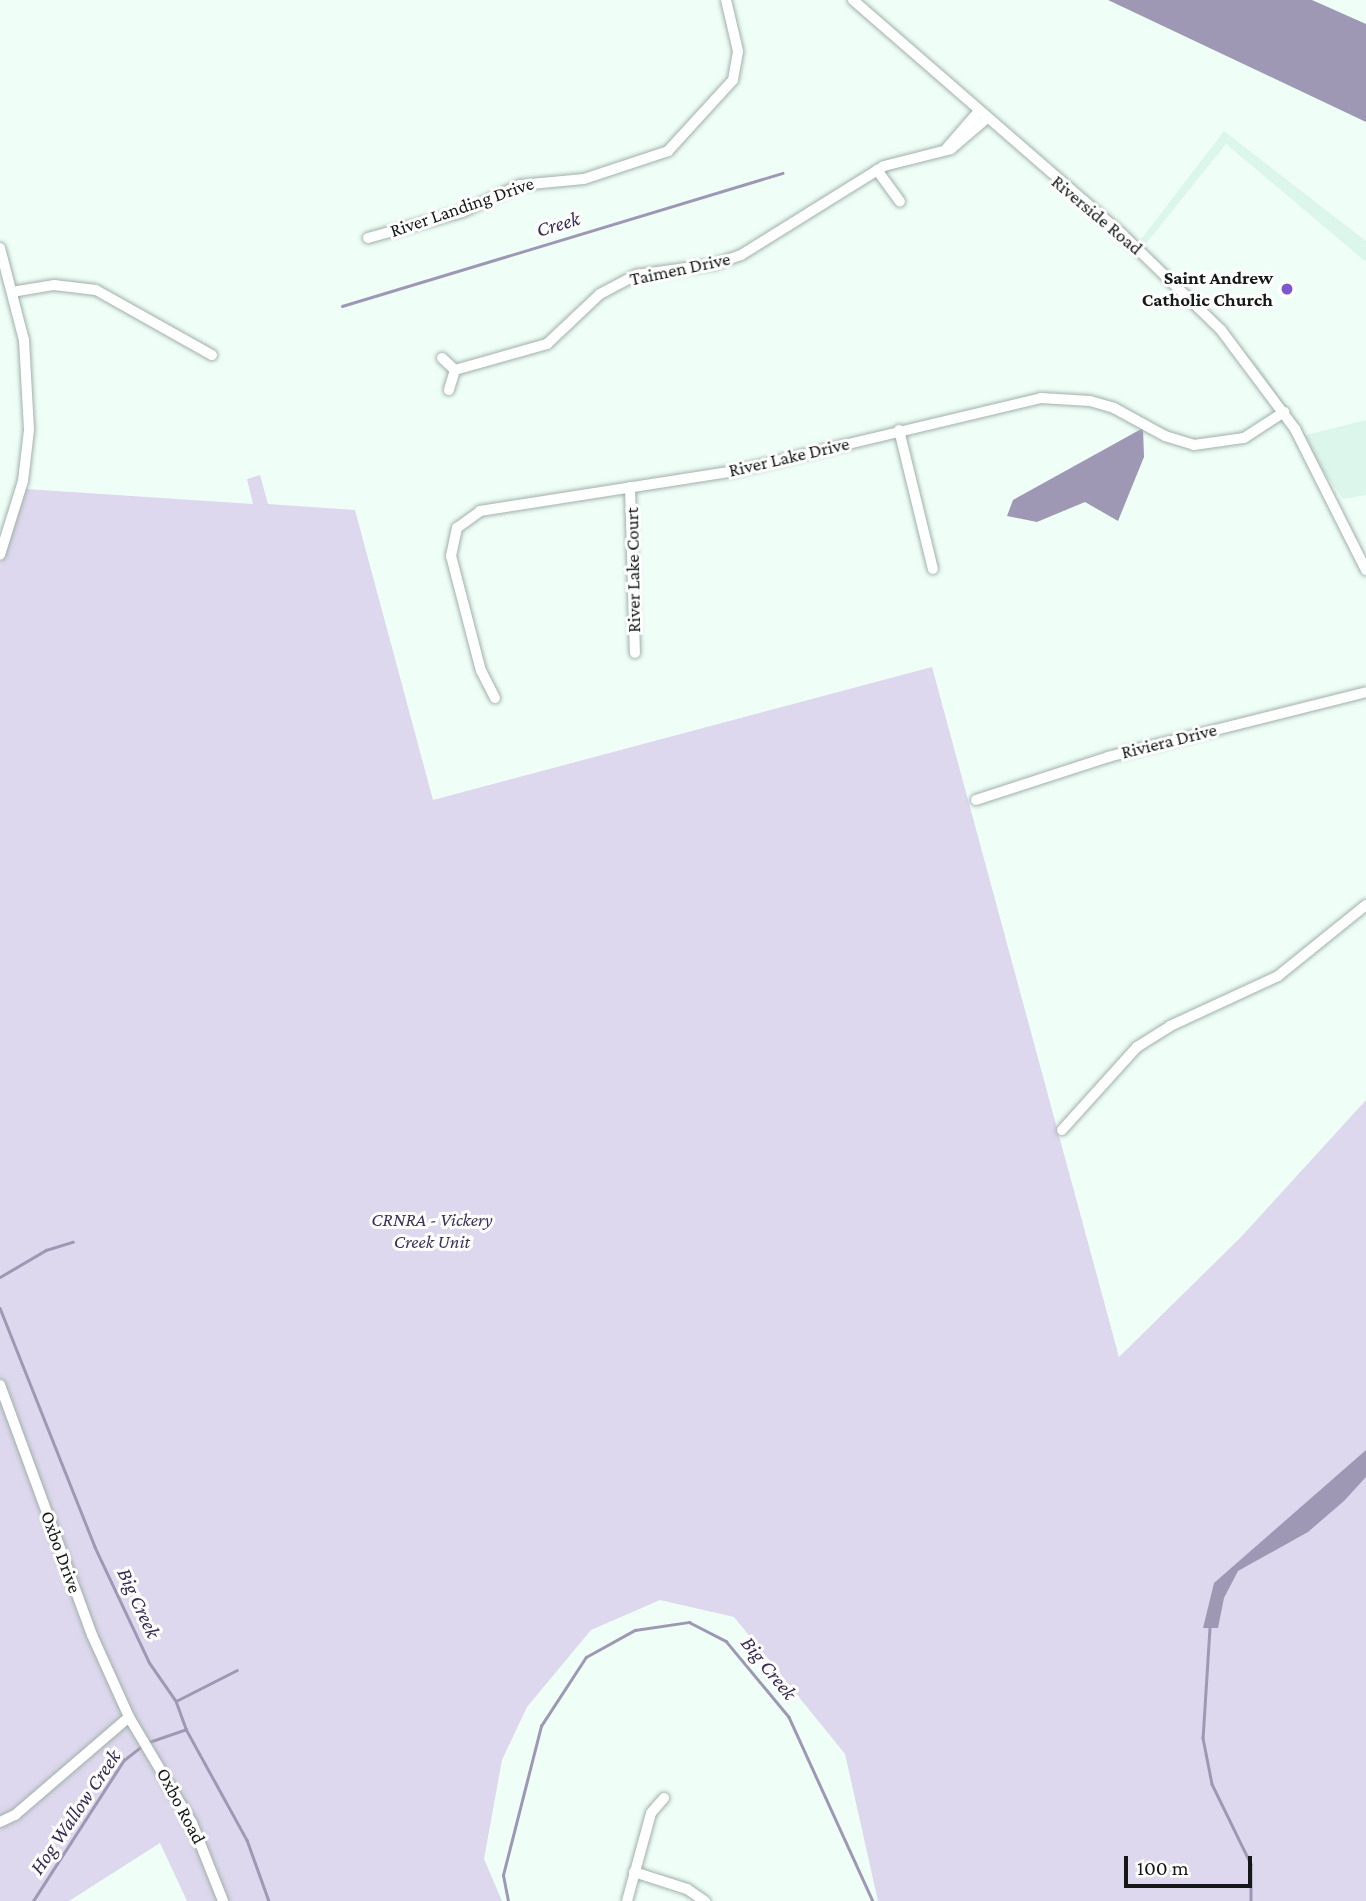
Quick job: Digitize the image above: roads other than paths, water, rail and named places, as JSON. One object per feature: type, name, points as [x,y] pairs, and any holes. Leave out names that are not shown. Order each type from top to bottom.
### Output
[{"type":"street","name":"River Landing Drive","points":[[368,238],[462,212],[520,185],[584,179],[668,150],[733,80],[738,51],[726,0]]},
{"type":"street","name":"Riverside Road","points":[[853,0],[1194,301],[1239,351],[1284,412],[1366,570]]},
{"type":"street","name":"Taimen Drive","points":[[455,370],[547,344],[600,294],[630,278],[741,255],[896,160],[946,149],[982,116]]},
{"type":"street","points":[[877,170],[900,202]]},
{"type":"street","points":[[0,248],[24,340],[30,430],[23,481],[0,555]]},
{"type":"street","points":[[12,292],[54,285],[96,290],[212,355]]},
{"type":"street","points":[[442,358],[455,370],[449,390]]},
{"type":"street","name":"River Lake Drive","points":[[495,698],[481,671],[451,556],[457,528],[480,512],[735,471],[1022,400],[1064,397],[1114,408],[1179,442],[1211,446],[1244,438],[1284,412]]},
{"type":"street","points":[[899,430],[933,569]]},
{"type":"street","name":"River Lake Court","points":[[630,487],[635,653]]},
{"type":"street","name":"Riviera Drive","points":[[976,800],[1108,757],[1366,692]]},
{"type":"street","points":[[1062,1130],[1137,1047],[1170,1026],[1278,976],[1366,905]]},
{"type":"street","name":"Oxbo Drive","points":[[0,1385],[27,1448],[64,1567],[129,1717]]},
{"type":"street","points":[[0,1822],[15,1815],[129,1717]]},
{"type":"street","name":"Oxbo Road","points":[[129,1717],[192,1824],[223,1901]]},
{"type":"street","points":[[627,1901],[651,1813],[664,1798]]},
{"type":"street","points":[[634,1872],[687,1889],[705,1901]]},
{"type":"waterway","name":"Creek","points":[[342,306],[782,173]]},
{"type":"waterway","points":[[0,1277],[46,1250],[73,1242]]},
{"type":"waterway","name":"Big Creek","points":[[0,1308],[95,1547],[149,1662],[176,1701],[186,1729],[247,1840],[269,1901]]},
{"type":"waterway","name":"Big Creek","points":[[508,1901],[503,1875],[541,1726],[586,1657],[635,1630],[689,1622],[726,1641],[789,1717],[873,1901]]},
{"type":"waterway","name":"Big Creek","points":[[1210,1628],[1203,1738],[1212,1784],[1251,1864],[1251,1901]]},
{"type":"waterway","points":[[176,1701],[237,1670]]},
{"type":"waterway","name":"Hog Wallow Creek","points":[[149,1742],[186,1729]]},
{"type":"waterway","name":"Hog Wallow Creek","points":[[33,1901],[124,1760],[143,1745]]},
{"type":"place","name":"Saint Andrew Catholic Church","points":[[1287,289]]},
{"type":"park label","name":"CRNRA - Vickery Creek Unit","points":[[432,1231]]}]
